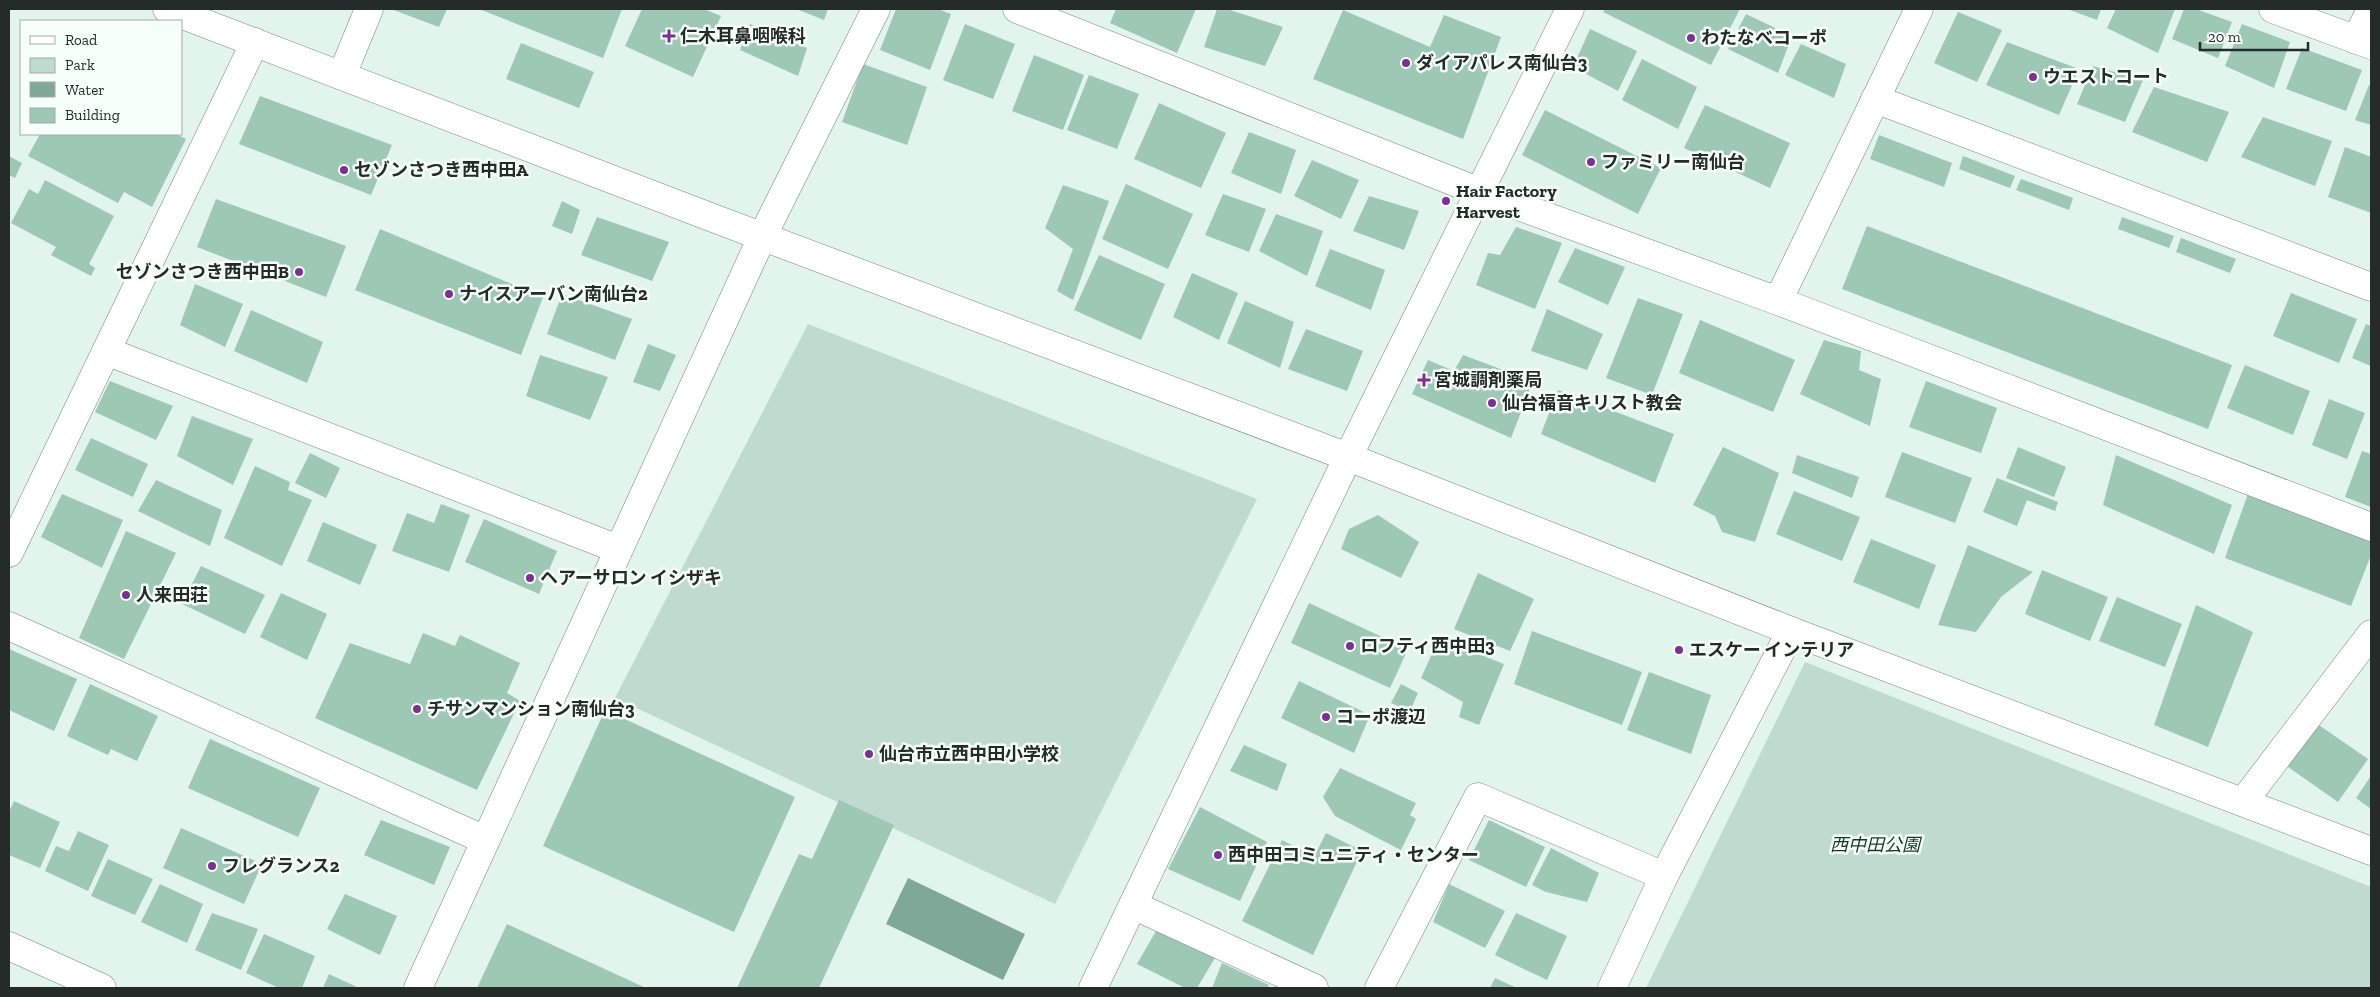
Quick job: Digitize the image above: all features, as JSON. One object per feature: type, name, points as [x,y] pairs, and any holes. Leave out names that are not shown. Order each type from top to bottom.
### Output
[{"type":"street","points":[[168,9],[762,237],[1348,457],[1791,631],[2371,850]]},
{"type":"street","points":[[342,75],[369,9]]},
{"type":"street","points":[[418,988],[762,237],[876,9]]},
{"type":"street","points":[[1017,9],[1480,192],[1778,301],[2371,527]]},
{"type":"street","points":[[1093,988],[1348,457],[1570,9]]},
{"type":"street","points":[[1778,301],[1919,9]]},
{"type":"street","points":[[2273,9],[2364,43],[2370,9]]},
{"type":"street","points":[[9,554],[255,42]]},
{"type":"street","points":[[1875,99],[2371,287]]},
{"type":"street","points":[[106,351],[618,549]]},
{"type":"street","points":[[9,626],[485,840]]},
{"type":"street","points":[[1612,988],[1664,876],[1791,631]]},
{"type":"street","points":[[2243,802],[2371,634]]},
{"type":"street","points":[[1380,988],[1478,797],[1664,876]]},
{"type":"street","points":[[1133,905],[1314,988]]},
{"type":"street","points":[[9,946],[102,988]]},
{"type":"green space","points":[[808,324],[1257,499],[1055,904],[615,698]]},
{"type":"green space","name":"西中田公園","points":[[1805,662],[2371,887],[2371,988],[1646,988]]},
{"type":"water","points":[[908,878],[1025,934],[1003,980],[886,924]]},
{"type":"building","points":[[391,9],[447,9],[439,27]]},
{"type":"building","points":[[479,9],[622,9],[603,58]]},
{"type":"building","points":[[642,9],[704,9],[721,16],[693,77],[625,46]]},
{"type":"building","points":[[796,9],[828,9],[824,20]]},
{"type":"building","points":[[896,9],[938,9],[951,14],[930,70],[880,50]]},
{"type":"building","points":[[1116,9],[1196,9],[1177,53],[1110,23]]},
{"type":"building","points":[[1217,9],[1227,9],[1283,27],[1265,66],[1204,47]]},
{"type":"building","name":"わたなべコーポ","points":[[1605,9],[1740,9],[1711,65],[1603,12]]},
{"type":"building","points":[[2067,9],[2101,9],[2097,20]]},
{"type":"building","points":[[2116,9],[2175,9],[2158,53],[2107,28]]},
{"type":"building","points":[[2184,9],[2196,9],[2232,22],[2218,58],[2172,39]]},
{"type":"building","name":"ダイアパレス南仙台3","points":[[1343,10],[1430,47],[1444,15],[1501,37],[1463,139],[1313,79]]},
{"type":"building","points":[[1958,12],[2002,30],[1977,82],[1934,63]]},
{"type":"building","points":[[1746,14],[1792,36],[1778,73],[1728,49]]},
{"type":"building","points":[[750,24],[807,48],[798,76],[740,50]]},
{"type":"building","points":[[965,24],[1015,44],[993,99],[943,80]]},
{"type":"building","points":[[2242,24],[2290,42],[2274,88],[2225,66]]},
{"type":"building","points":[[1590,29],[1637,51],[1618,91],[1573,67]]},
{"type":"building","name":"ウエストコート","points":[[2007,42],[2079,69],[2059,115],[1986,85]]},
{"type":"building","points":[[521,43],[594,72],[579,108],[506,79]]},
{"type":"building","points":[[1801,44],[1846,64],[1834,98],[1785,75]]},
{"type":"building","points":[[2302,48],[2362,70],[2346,111],[2286,89]]},
{"type":"building","points":[[1034,55],[1084,75],[1063,130],[1012,111]]},
{"type":"building","points":[[1642,59],[1697,87],[1678,129],[1622,100]]},
{"type":"building","points":[[863,64],[927,87],[907,145],[842,122]]},
{"type":"building","points":[[2093,66],[2143,80],[2125,122],[2077,104]]},
{"type":"building","points":[[1089,75],[1139,94],[1117,149],[1067,130]]},
{"type":"building","points":[[2369,85],[2371,86],[2371,125],[2355,120]]},
{"type":"building","points":[[2154,87],[2229,112],[2207,162],[2132,132]]},
{"type":"building","name":"セゾンさつき西中田A","points":[[260,96],[392,145],[371,195],[239,144]]},
{"type":"building","points":[[1159,103],[1226,133],[1201,188],[1134,159]]},
{"type":"building","points":[[1705,105],[1790,143],[1770,188],[1684,148]]},
{"type":"building","name":"ファミリー南仙台","points":[[1545,110],[1661,168],[1638,214],[1522,155]]},
{"type":"building","points":[[2263,117],[2332,141],[2315,186],[2241,157]]},
{"type":"building","points":[[1249,132],[1296,150],[1281,194],[1231,173]]},
{"type":"building","points":[[39,135],[178,135],[186,139],[152,207],[124,192],[118,203],[28,156]]},
{"type":"building","points":[[1879,135],[1952,163],[1944,187],[1870,159]]},
{"type":"building","points":[[2345,147],[2371,157],[2371,213],[2328,197]]},
{"type":"building","points":[[9,156],[22,163],[15,178],[9,175]]},
{"type":"building","points":[[1963,156],[2015,176],[2010,188],[1959,169]]},
{"type":"building","points":[[1312,160],[1359,180],[1341,219],[1294,196]]},
{"type":"building","points":[[2021,179],[2073,198],[2069,210],[2016,190]]},
{"type":"building","points":[[45,180],[114,216],[89,264],[95,268],[91,276],[51,255],[56,247],[11,223],[29,189],[38,194]]},
{"type":"building","points":[[1126,184],[1193,214],[1168,269],[1102,239]]},
{"type":"building","points":[[1063,185],[1109,201],[1073,300],[1057,291],[1073,249],[1045,228]]},
{"type":"building","points":[[1223,194],[1266,209],[1249,252],[1205,235]]},
{"type":"building","points":[[1369,196],[1419,211],[1404,250],[1353,231]]},
{"type":"building","name":"セゾンさつき西中田B","points":[[216,199],[346,246],[326,297],[197,247]]},
{"type":"building","points":[[562,201],[580,210],[572,234],[552,226]]},
{"type":"building","points":[[1276,214],[1323,231],[1307,276],[1259,251]]},
{"type":"building","points":[[597,217],[669,242],[652,281],[581,255]]},
{"type":"building","points":[[2122,217],[2174,236],[2169,248],[2118,229]]},
{"type":"building","points":[[1867,226],[2232,365],[2208,429],[1842,289]]},
{"type":"building","points":[[1516,227],[1562,243],[1535,309],[1476,285],[1488,253],[1500,255]]},
{"type":"building","name":"ナイスアーバン南仙台2","points":[[380,229],[543,297],[521,355],[355,290]]},
{"type":"building","points":[[2181,238],[2236,259],[2230,273],[2176,252]]},
{"type":"building","points":[[1575,248],[1625,267],[1608,305],[1558,282]]},
{"type":"building","points":[[1330,249],[1385,270],[1371,310],[1315,286]]},
{"type":"building","points":[[1099,255],[1165,284],[1141,340],[1074,310]]},
{"type":"building","points":[[1192,273],[1238,293],[1219,340],[1173,317]]},
{"type":"building","points":[[195,284],[243,304],[225,347],[180,325]]},
{"type":"building","points":[[2291,293],[2357,319],[2339,363],[2273,336]]},
{"type":"building","points":[[562,294],[632,319],[615,360],[547,334]]},
{"type":"building","points":[[1638,298],[1683,314],[1652,395],[1606,378]]},
{"type":"building","points":[[1245,301],[1294,322],[1280,368],[1227,343]]},
{"type":"building","points":[[1547,309],[1603,334],[1587,370],[1531,351]]},
{"type":"building","points":[[251,310],[323,342],[307,383],[234,351]]},
{"type":"building","points":[[1700,320],[1795,360],[1773,412],[1679,373]]},
{"type":"building","points":[[2366,324],[2371,326],[2371,366],[2352,358]]},
{"type":"building","points":[[1306,329],[1363,351],[1347,391],[1288,369]]},
{"type":"building","points":[[1824,340],[1861,351],[1859,370],[1881,379],[1870,426],[1800,394]]},
{"type":"building","points":[[648,344],[676,355],[660,391],[633,382]]},
{"type":"building","points":[[540,355],[608,377],[590,420],[526,396]]},
{"type":"building","points":[[1463,355],[1533,381],[1511,438],[1412,394],[1428,360],[1454,371]]},
{"type":"building","points":[[2245,365],[2310,391],[2293,435],[2227,408]]},
{"type":"building","points":[[110,381],[173,406],[156,440],[95,412]]},
{"type":"building","points":[[1926,381],[1997,408],[1981,453],[1909,427]]},
{"type":"building","points":[[1558,390],[1674,434],[1655,483],[1541,434]]},
{"type":"building","points":[[2329,399],[2365,413],[2347,459],[2312,445]]},
{"type":"building","points":[[192,416],[253,439],[233,485],[177,456]]},
{"type":"building","points":[[91,438],[148,464],[133,497],[75,470]]},
{"type":"building","points":[[1723,447],[1779,473],[1755,542],[1722,532],[1715,516],[1693,505]]},
{"type":"building","points":[[2018,447],[2066,467],[2054,497],[2006,478]]},
{"type":"building","points":[[2362,451],[2371,454],[2371,507],[2345,497]]},
{"type":"building","points":[[1902,452],[1972,478],[1955,523],[1885,497]]},
{"type":"building","points":[[310,453],[340,468],[326,498],[295,483]]},
{"type":"building","points":[[1797,455],[1859,477],[1852,498],[1792,473]]},
{"type":"building","points":[[2116,455],[2232,505],[2214,554],[2103,505]]},
{"type":"building","points":[[255,466],[290,482],[288,490],[312,500],[282,566],[224,538]]},
{"type":"building","points":[[1997,478],[2058,502],[2055,511],[2027,500],[2017,526],[1983,512]]},
{"type":"building","points":[[156,480],[222,510],[210,546],[138,511]]},
{"type":"building","points":[[1794,491],[1860,517],[1842,561],[1776,534]]},
{"type":"building","points":[[2249,491],[2371,538],[2371,555],[2351,606],[2225,558]]},
{"type":"building","points":[[62,494],[123,520],[102,568],[41,537]]},
{"type":"building","points":[[441,504],[470,515],[449,572],[392,551],[407,513],[434,523]]},
{"type":"building","points":[[1378,515],[1419,542],[1401,578],[1341,549],[1349,529]]},
{"type":"building","points":[[484,519],[557,551],[539,594],[465,562]]},
{"type":"building","points":[[323,522],[377,545],[360,585],[307,561]]},
{"type":"building","name":"人来田荘","points":[[126,531],[176,553],[124,659],[79,638]]},
{"type":"building","points":[[1871,539],[1936,565],[1919,609],[1853,582]]},
{"type":"building","points":[[1968,545],[2033,572],[2001,597],[1976,632],[1938,625]]},
{"type":"building","points":[[201,566],[265,595],[245,634],[182,604]]},
{"type":"building","points":[[2042,570],[2108,597],[2090,641],[2025,614]]},
{"type":"building","points":[[1478,573],[1534,599],[1510,651],[1454,629]]},
{"type":"building","points":[[281,593],[327,614],[307,660],[260,637]]},
{"type":"building","points":[[2117,597],[2182,624],[2165,667],[2099,641]]},
{"type":"building","name":"ロフティ西中田3","points":[[1309,603],[1408,649],[1390,688],[1291,643]]},
{"type":"building","points":[[2196,605],[2253,632],[2208,747],[2154,725]]},
{"type":"building","points":[[1532,631],[1642,672],[1622,725],[1514,684]]},
{"type":"building","name":"チサンマンション南仙台3","points":[[423,633],[455,646],[460,635],[520,663],[507,693],[520,701],[477,790],[315,718],[350,643],[410,664]]},
{"type":"building","points":[[1439,638],[1504,664],[1479,725],[1459,717],[1463,702],[1421,678]]},
{"type":"building","points":[[9,649],[77,679],[54,731],[9,710]]},
{"type":"building","points":[[1649,672],[1711,695],[1691,754],[1627,730]]},
{"type":"building","name":"コーポ渡辺","points":[[1299,681],[1370,715],[1354,753],[1281,718]]},
{"type":"building","points":[[90,684],[158,716],[137,761],[111,749],[108,755],[67,736]]},
{"type":"building","points":[[1401,684],[1418,693],[1410,711],[1391,703]]},
{"type":"building","points":[[605,710],[795,797],[734,932],[543,846]]},
{"type":"building","points":[[2313,721],[2368,759],[2338,802],[2284,764]]},
{"type":"building","points":[[210,739],[320,788],[298,837],[188,788]]},
{"type":"building","points":[[1244,745],[1287,764],[1277,791],[1230,771]]},
{"type":"building","points":[[1340,768],[1416,803],[1410,815],[1416,819],[1401,850],[1335,816],[1323,797]]},
{"type":"building","points":[[2371,776],[2371,809],[2356,798]]},
{"type":"building","points":[[839,800],[894,825],[819,988],[737,988],[799,854],[812,859]]},
{"type":"building","points":[[14,801],[60,822],[40,868],[9,855],[9,812]]},
{"type":"building","name":"西中田コミュニティ・センター","points":[[1200,807],[1267,842],[1240,901],[1168,869]]},
{"type":"building","points":[[381,820],[450,847],[434,885],[364,855]]},
{"type":"building","points":[[1489,820],[1545,847],[1526,887],[1469,860]]},
{"type":"building","name":"フレグランス2","points":[[181,828],[262,864],[244,904],[163,868]]},
{"type":"building","points":[[78,831],[109,845],[88,891],[45,871],[56,846],[69,851]]},
{"type":"building","points":[[1326,833],[1362,851],[1313,955],[1242,921],[1282,840],[1314,857]]},
{"type":"building","points":[[1551,848],[1599,873],[1587,902],[1546,892],[1532,885]]},
{"type":"building","points":[[108,859],[153,879],[135,915],[91,896]]},
{"type":"building","points":[[160,884],[203,904],[187,943],[141,922]]},
{"type":"building","points":[[1449,884],[1505,911],[1485,948],[1433,922]]},
{"type":"building","points":[[345,894],[397,916],[380,955],[327,929]]},
{"type":"building","points":[[212,913],[258,929],[241,970],[195,950]]},
{"type":"building","points":[[1516,913],[1567,936],[1547,980],[1495,955]]},
{"type":"building","points":[[507,924],[646,988],[477,988]]},
{"type":"building","points":[[1156,931],[1215,958],[1197,988],[1185,988],[1137,964]]},
{"type":"building","points":[[264,934],[315,956],[302,988],[279,988],[246,973]]},
{"type":"building","points":[[1222,963],[1269,985],[1267,988],[1212,988]]},
{"type":"building","points":[[329,974],[359,988],[323,988]]},
{"type":"building","points":[[1495,978],[1517,988],[1490,988]]},
{"type":"place","name":"仁木耳鼻咽喉科","points":[[669,36]]},
{"type":"place","name":"わたなべコーポ","points":[[1691,38]]},
{"type":"place","name":"ダイアパレス南仙台3","points":[[1406,63]]},
{"type":"place","name":"ウエストコート","points":[[2033,77]]},
{"type":"place","name":"ファミリー南仙台","points":[[1591,162]]},
{"type":"place","name":"セゾンさつき西中田A","points":[[344,170]]},
{"type":"place","name":"Hair Factory Harvest","points":[[1446,201]]},
{"type":"place","name":"セゾンさつき西中田B","points":[[299,272]]},
{"type":"place","name":"ナイスアーバン南仙台2","points":[[449,294]]},
{"type":"place","name":"宮城調剤薬局","points":[[1424,380]]},
{"type":"place","name":"仙台福音キリスト教会","points":[[1492,403]]},
{"type":"place","name":"ヘアーサロン イシザキ","points":[[530,578]]},
{"type":"place","name":"人来田荘","points":[[126,595]]},
{"type":"place","name":"ロフティ西中田3","points":[[1350,646]]},
{"type":"place","name":"エスケー インテリア","points":[[1679,650]]},
{"type":"place","name":"チサンマンション南仙台3","points":[[417,709]]},
{"type":"place","name":"コーポ渡辺","points":[[1326,717]]},
{"type":"place","name":"仙台市立西中田小学校","points":[[869,754]]},
{"type":"place","name":"西中田コミュニティ・センター","points":[[1218,855]]},
{"type":"place","name":"フレグランス2","points":[[212,866]]}]
